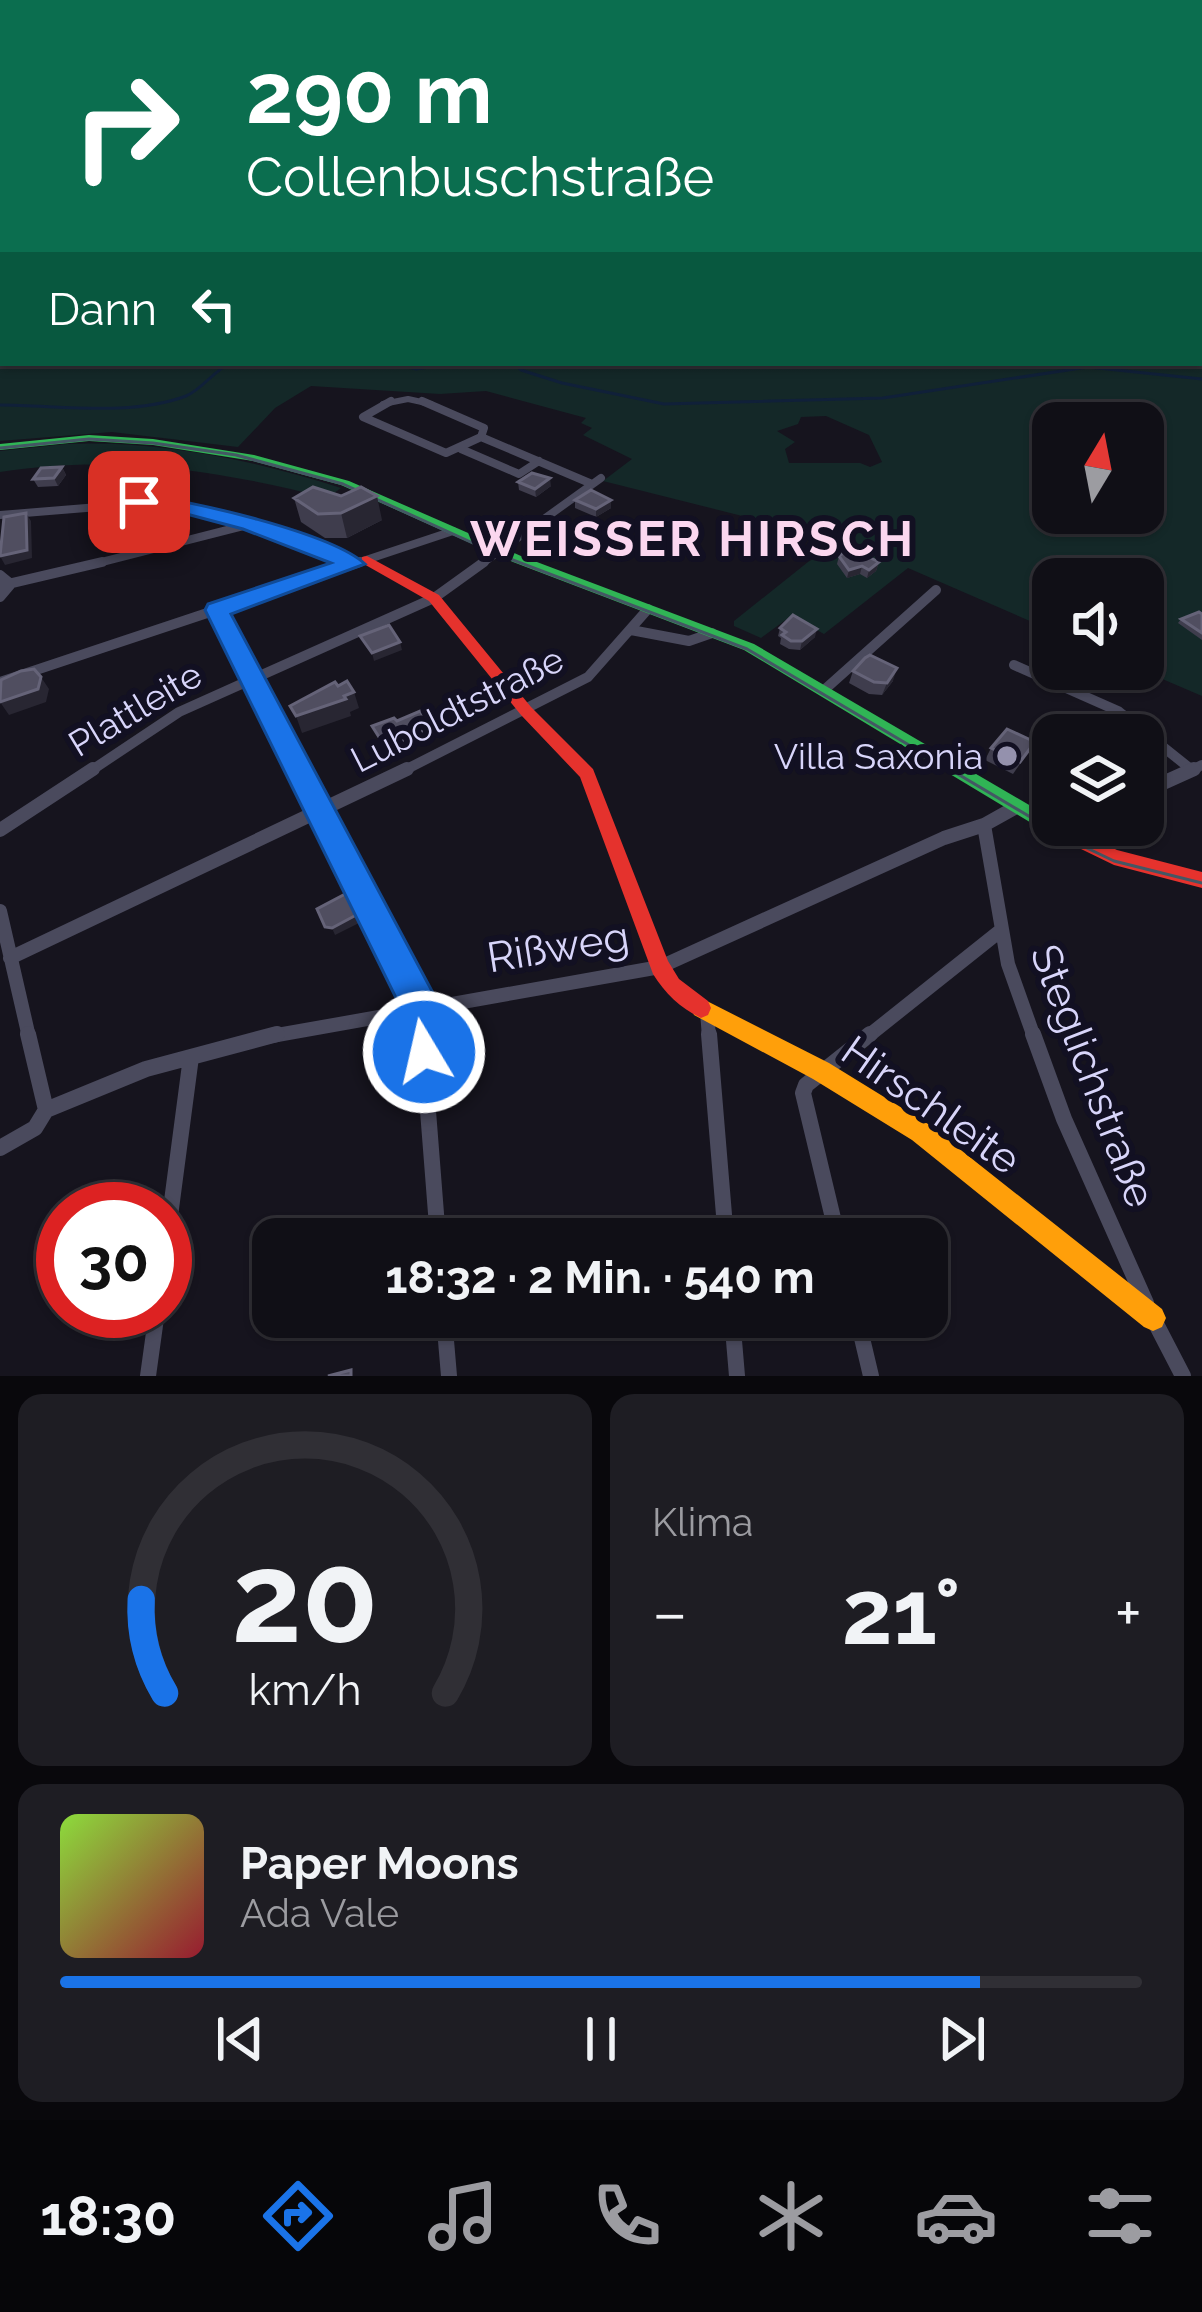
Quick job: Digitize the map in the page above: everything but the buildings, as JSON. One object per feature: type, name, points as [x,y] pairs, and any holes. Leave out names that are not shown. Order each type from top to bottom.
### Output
[{"type":"main road","points":[[0,447],[105,438],[232,453],[345,483],[499,552],[749,647],[1032,813]]},
{"type":"main road","points":[[360,562],[434,598],[526,711],[587,774],[660,967]]},
{"type":"main road","points":[[1097,846],[1114,857],[1202,880]]},
{"type":"main road","name":"Hirschleite","points":[[660,967],[672,986],[706,1012],[821,1071],[920,1132],[1153,1318]]},
{"type":"street","points":[[406,396],[484,428],[481,436],[460,449],[442,452],[363,417],[406,396]]},
{"type":"street","points":[[481,436],[539,461]]},
{"type":"street","points":[[460,449],[519,474],[539,461]]},
{"type":"street","name":"Plattleite","points":[[0,830],[178,712],[434,598],[597,481],[539,461]]},
{"type":"street","points":[[0,515],[160,502],[251,524],[360,562]]},
{"type":"street","points":[[5,585],[236,532],[251,524]]},
{"type":"street","points":[[0,682],[453,531]]},
{"type":"street","points":[[0,575],[5,585],[0,597]]},
{"type":"street","points":[[823,691],[936,590]]},
{"type":"street","name":"Luboldtstraße","points":[[10,958],[526,711],[588,677],[648,609]]},
{"type":"street","points":[[217,610],[420,1006],[436,1218]]},
{"type":"street","points":[[631,630],[689,641],[712,633]]},
{"type":"street","points":[[1014,665],[1125,716],[1197,767],[1164,782]]},
{"type":"street","points":[[984,825],[1016,806]]},
{"type":"street","name":"Rißweg","points":[[0,1148],[34,1128],[46,1110],[128,1076],[191,1057],[303,1027],[660,967],[944,838],[984,825]]},
{"type":"street","name":"Steglichstraße","points":[[984,825],[1000,931],[1064,1118],[1183,1376]]},
{"type":"street","points":[[0,911],[46,1110]]},
{"type":"street","points":[[833,1218],[803,1093],[821,1071],[1000,931]]},
{"type":"street","points":[[706,1012],[724,1218]]},
{"type":"street","points":[[175,1182],[191,1057]]},
{"type":"street","points":[[148,1376],[153,1338]]},
{"type":"street","points":[[446,1338],[449,1376]]},
{"type":"street","points":[[734,1338],[737,1376]]},
{"type":"street","points":[[862,1338],[871,1376]]},
{"type":"green space","points":[[0,366],[1202,366],[1202,696],[1164,680],[1164,558],[1032,558],[1032,622],[908,568],[824,634],[791,616],[761,638],[734,626],[734,621],[842,541],[603,481],[632,459],[583,435],[592,428],[581,423],[586,418],[486,391],[440,394],[311,386],[275,408],[238,447],[112,432],[0,441]],"holes":[[[826,416],[869,435],[882,462],[870,467],[789,463],[785,449],[795,442],[777,431],[798,424],[801,417]]]},
{"type":"green space","points":[[67,444],[137,445],[206,454],[341,488],[327,498],[205,473],[124,465],[0,472],[0,451]]},
{"type":"waterway","points":[[0,405],[142,406],[192,393],[226,366]]},
{"type":"waterway","points":[[404,366],[435,366]]},
{"type":"waterway","points":[[517,366],[562,383],[664,404],[883,398],[1088,367],[1202,379]]},
{"type":"tram line","points":[[0,448],[89,439],[153,443],[236,455],[343,484],[497,554],[747,649],[1064,837],[1114,861],[1202,883]]},
{"type":"traffic: fast","points":[[0,447],[89,438],[153,442],[254,458],[345,483],[517,559],[749,647],[1032,815]]},
{"type":"traffic: slow","points":[[701,1008],[821,1071],[920,1132],[1153,1318]]},
{"type":"traffic: jam","points":[[367,560],[434,598],[526,711],[587,774],[660,967],[672,986],[701,1008]]},
{"type":"traffic: jam","points":[[1091,846],[1114,857],[1202,880]]},
{"type":"place","name":"Villa Saxonia","points":[[1007,756]]},
{"type":"district","name":"WEISSER HIRSCH","points":[[693,539]]},
{"type":"route","points":[[139,502],[180,505],[251,524],[353,564],[217,610],[420,1006],[424,1052]]}]
